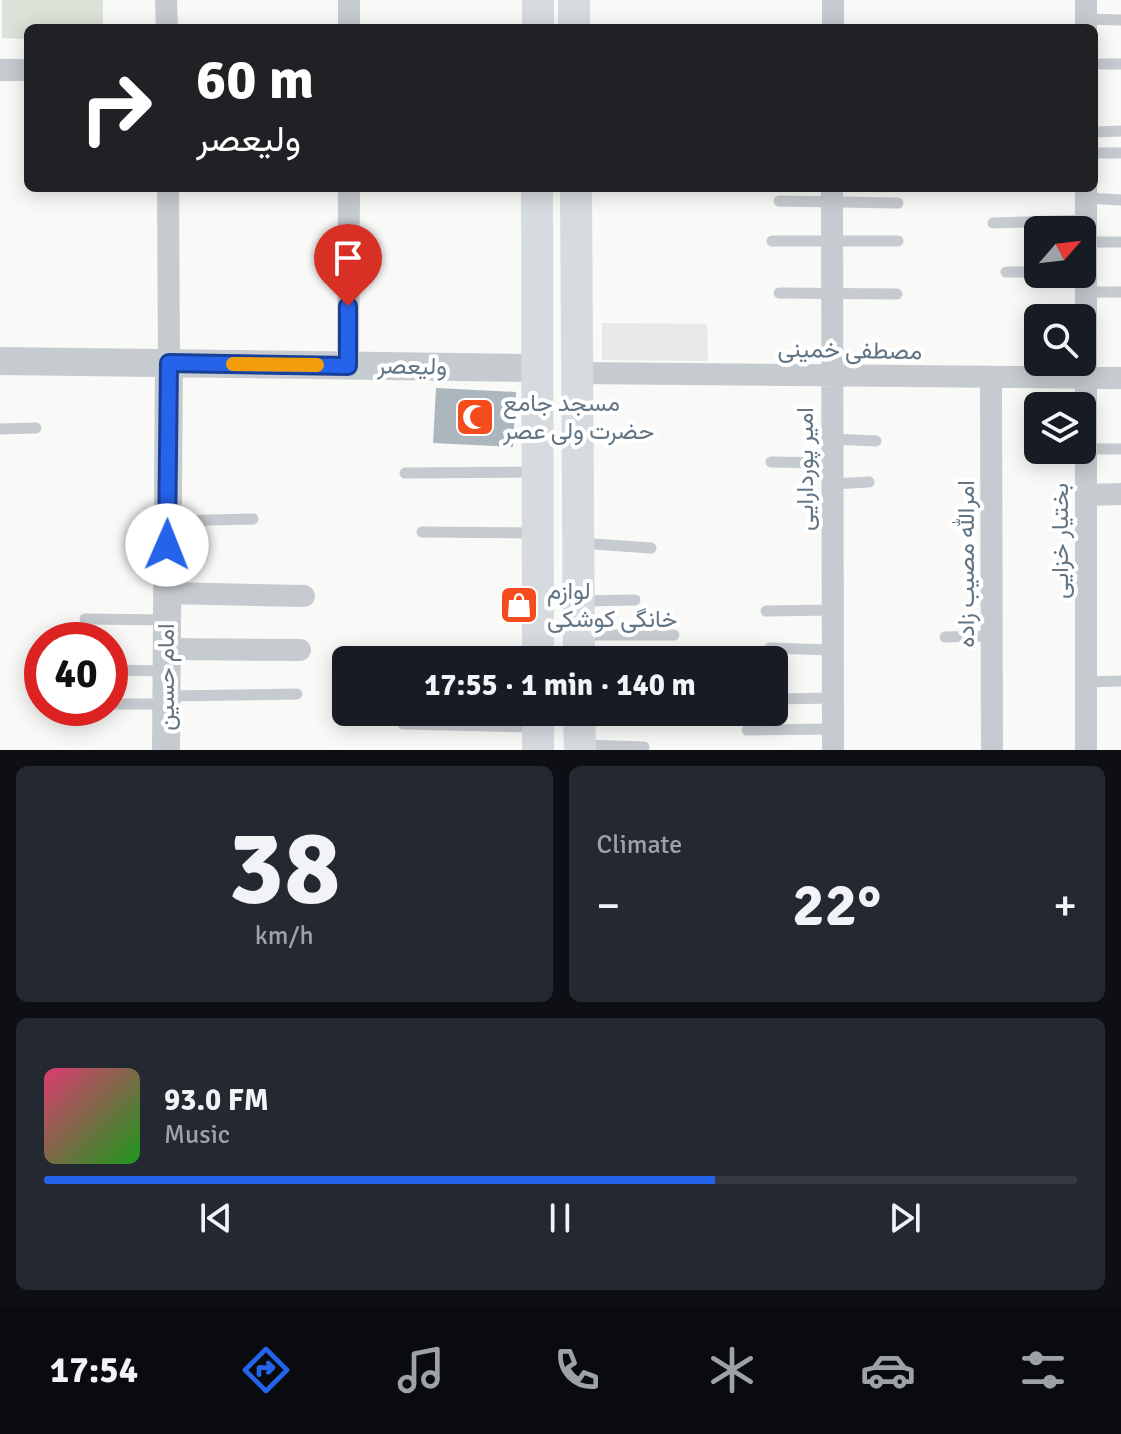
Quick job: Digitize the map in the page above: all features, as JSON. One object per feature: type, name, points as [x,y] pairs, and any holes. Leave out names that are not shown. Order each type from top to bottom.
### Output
[{"type":"main road","points":[[538,0],[538,24]]},
{"type":"main road","points":[[574,0],[574,24]]},
{"type":"main road","points":[[537,192],[538,646]]},
{"type":"main road","points":[[576,192],[579,646]]},
{"type":"main road","points":[[579,726],[580,748]]},
{"type":"street","points":[[166,0],[167,24]]},
{"type":"street","points":[[349,0],[349,24]]},
{"type":"street","points":[[833,0],[833,24]]},
{"type":"street","points":[[0,70],[24,70]]},
{"type":"street","points":[[168,192],[169,363]]},
{"type":"street","points":[[348,366],[349,192]]},
{"type":"street","name":"امیر پوردارایی","points":[[832,196],[833,740]]},
{"type":"street","name":"بختیار خزایی","points":[[1085,288],[1086,392]]},
{"type":"street","name":"وليعصر","points":[[0,361],[535,368]]},
{"type":"street","name":"امام حسین","points":[[166,750],[169,363]]},
{"type":"street","name":"مصطفی خمینی","points":[[578,373],[1121,378]]},
{"type":"street","name":"امرالله مصیب زاده","points":[[991,378],[992,750]]},
{"type":"street","name":"بختیار خزایی","points":[[1086,464],[1086,750]]},
{"type":"street","points":[[1086,495],[1121,494]]},
{"type":"street","points":[[166,606],[304,596]]},
{"type":"street","points":[[166,680],[300,650]]},
{"type":"lane","points":[[1086,16],[1121,20]]},
{"type":"lane","points":[[1098,64],[1121,64]]},
{"type":"lane","points":[[1098,132],[1121,131]]},
{"type":"lane","points":[[1098,153],[1121,153]]},
{"type":"lane","points":[[779,201],[832,196],[898,203]]},
{"type":"lane","points":[[993,223],[1086,212],[1121,200]]},
{"type":"lane","points":[[1086,212],[1121,242]]},
{"type":"lane","points":[[772,241],[898,241]]},
{"type":"lane","points":[[1006,272],[1024,272]]},
{"type":"lane","points":[[1096,283],[1121,292]]},
{"type":"lane","points":[[779,293],[897,294]]},
{"type":"lane","points":[[0,429],[36,428]]},
{"type":"lane","points":[[831,439],[876,441]]},
{"type":"lane","points":[[1096,449],[1121,449]]},
{"type":"lane","points":[[771,462],[869,482]]},
{"type":"lane","points":[[405,473],[536,472]]},
{"type":"lane","points":[[167,521],[253,519]]},
{"type":"lane","points":[[422,532],[536,533]]},
{"type":"lane","points":[[579,543],[651,548]]},
{"type":"lane","points":[[579,601],[635,600]]},
{"type":"lane","points":[[85,619],[166,606]]},
{"type":"lane","points":[[766,611],[832,610]]},
{"type":"lane","points":[[594,646],[674,635]]},
{"type":"lane","points":[[945,637],[992,636]]},
{"type":"lane","points":[[788,649],[832,650]]},
{"type":"lane","points":[[128,673],[297,694]]},
{"type":"lane","points":[[128,696],[166,680]]},
{"type":"lane","points":[[1086,682],[1121,681]]},
{"type":"lane","points":[[788,699],[833,698]]},
{"type":"lane","points":[[448,726],[538,730]]},
{"type":"lane","points":[[747,730],[833,740]]},
{"type":"lane","points":[[580,748],[644,747]]},
{"type":"shaded area","points":[[2,0],[103,0],[103,24],[24,24],[24,39],[2,38]]},
{"type":"shaded area","points":[[602,323],[707,324],[708,361],[602,360]]},
{"type":"building","name":"مسجد جامع حضرت ولی عصر","points":[[436,388],[516,392],[513,447],[433,443]]},
{"type":"slow traffic","points":[[233,364],[317,365]]},
{"type":"place","name":"مسجد جامع حضرت ولی عصر","points":[[475,417]]},
{"type":"place","name":"لوازم خانگی کوشکی","points":[[519,605]]},
{"type":"route","points":[[167,545],[169,363],[348,366],[348,306]]}]
